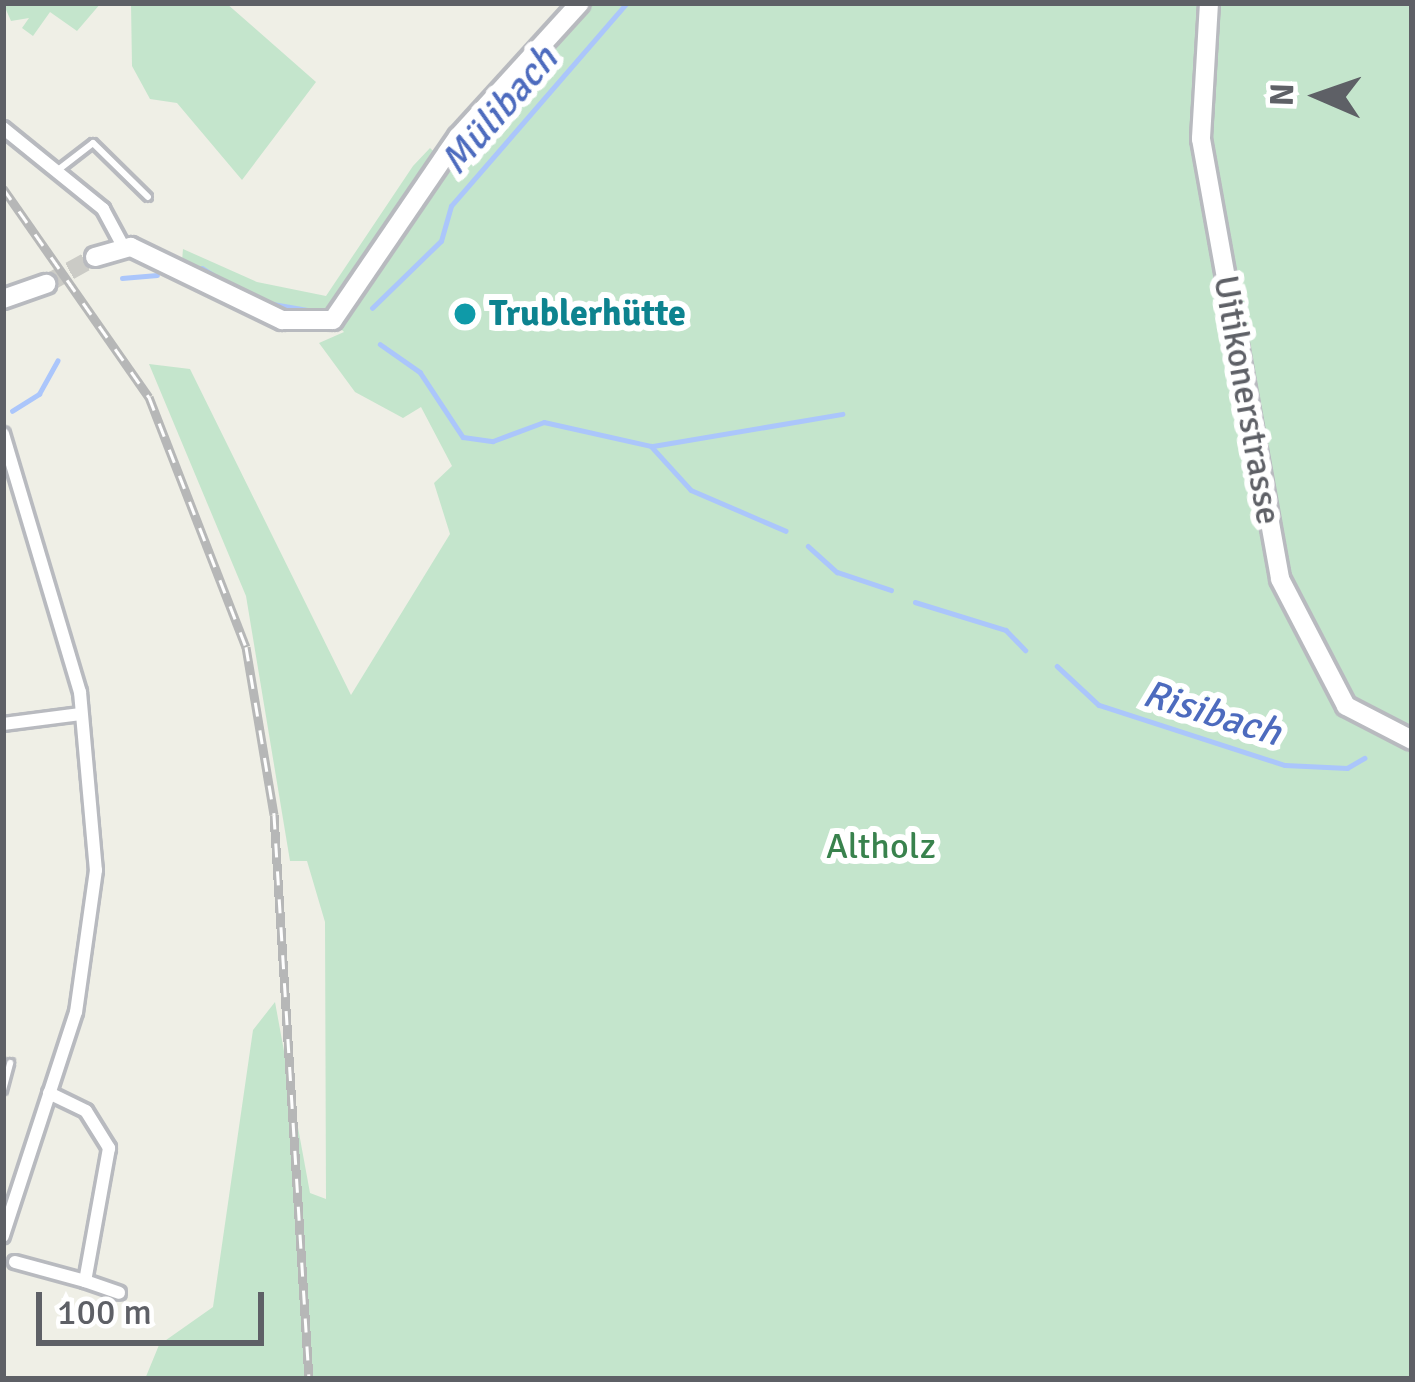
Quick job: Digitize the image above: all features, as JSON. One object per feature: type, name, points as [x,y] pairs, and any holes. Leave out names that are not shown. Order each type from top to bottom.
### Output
[{"type":"street","points":[[3,128],[103,209],[124,248],[282,320],[333,320],[458,137],[580,3]]},
{"type":"street","name":"Uitikonerstrasse","points":[[1209,3],[1202,139],[1280,579],[1346,706],[1412,740]]},
{"type":"street","points":[[95,257],[124,248]]},
{"type":"street","points":[[3,299],[46,284]]},
{"type":"street","points":[[3,434],[80,714],[94,911],[49,1093],[3,1236]]},
{"type":"street","points":[[3,724],[80,714]]},
{"type":"street","points":[[49,1093],[95,1120],[112,1162],[85,1281]]},
{"type":"street","points":[[15,1262],[119,1293]]},
{"type":"lane","points":[[58,170],[93,142],[148,197]]},
{"type":"lane","points":[[3,1090],[10,1063]]},
{"type":"green space","points":[[3,3],[101,3],[77,31],[50,12],[33,36],[22,28],[29,18],[11,21]]},
{"type":"green space","points":[[131,3],[226,3],[316,82],[242,180],[177,103],[150,99],[132,66]]},
{"type":"green space","name":"Altholz","points":[[588,3],[1412,3],[1412,1379],[145,1379],[159,1345],[213,1307],[253,1030],[275,1002],[310,1193],[326,1199],[325,922],[307,861],[290,861],[246,596],[149,364],[190,369],[351,695],[450,534],[434,483],[452,466],[421,407],[403,418],[355,392],[319,343],[344,332],[326,314],[263,307],[182,261],[183,249],[257,282],[326,296],[413,166],[430,148],[449,166]]},
{"type":"waterway","name":"Mülibach","points":[[372,308],[441,241],[451,206],[627,3]]},
{"type":"waterway","name":"Mülibach","points":[[202,268],[224,282]]},
{"type":"waterway","name":"Mülibach","points":[[122,278],[157,275]]},
{"type":"waterway","name":"Mülibach","points":[[267,303],[308,310]]},
{"type":"waterway","name":"Risibach","points":[[380,344],[420,372],[463,437],[493,441],[544,422],[651,446],[691,490],[786,531]]},
{"type":"waterway","name":"Mülibach","points":[[12,411],[39,394],[57,361]]},
{"type":"waterway","points":[[653,446],[842,414]]},
{"type":"waterway","name":"Risibach","points":[[808,546],[837,572],[891,590]]},
{"type":"waterway","name":"Risibach","points":[[915,602],[1006,630],[1025,650]]},
{"type":"waterway","name":"Risibach","points":[[1057,666],[1099,705],[1285,765],[1347,768],[1364,758]]},
{"type":"tunnel","points":[[46,284],[95,257]]},
{"type":"railway","points":[[3,188],[149,397],[246,647],[274,815],[309,1379]]},
{"type":"place","name":"Trublerhütte","points":[[465,314]]}]
